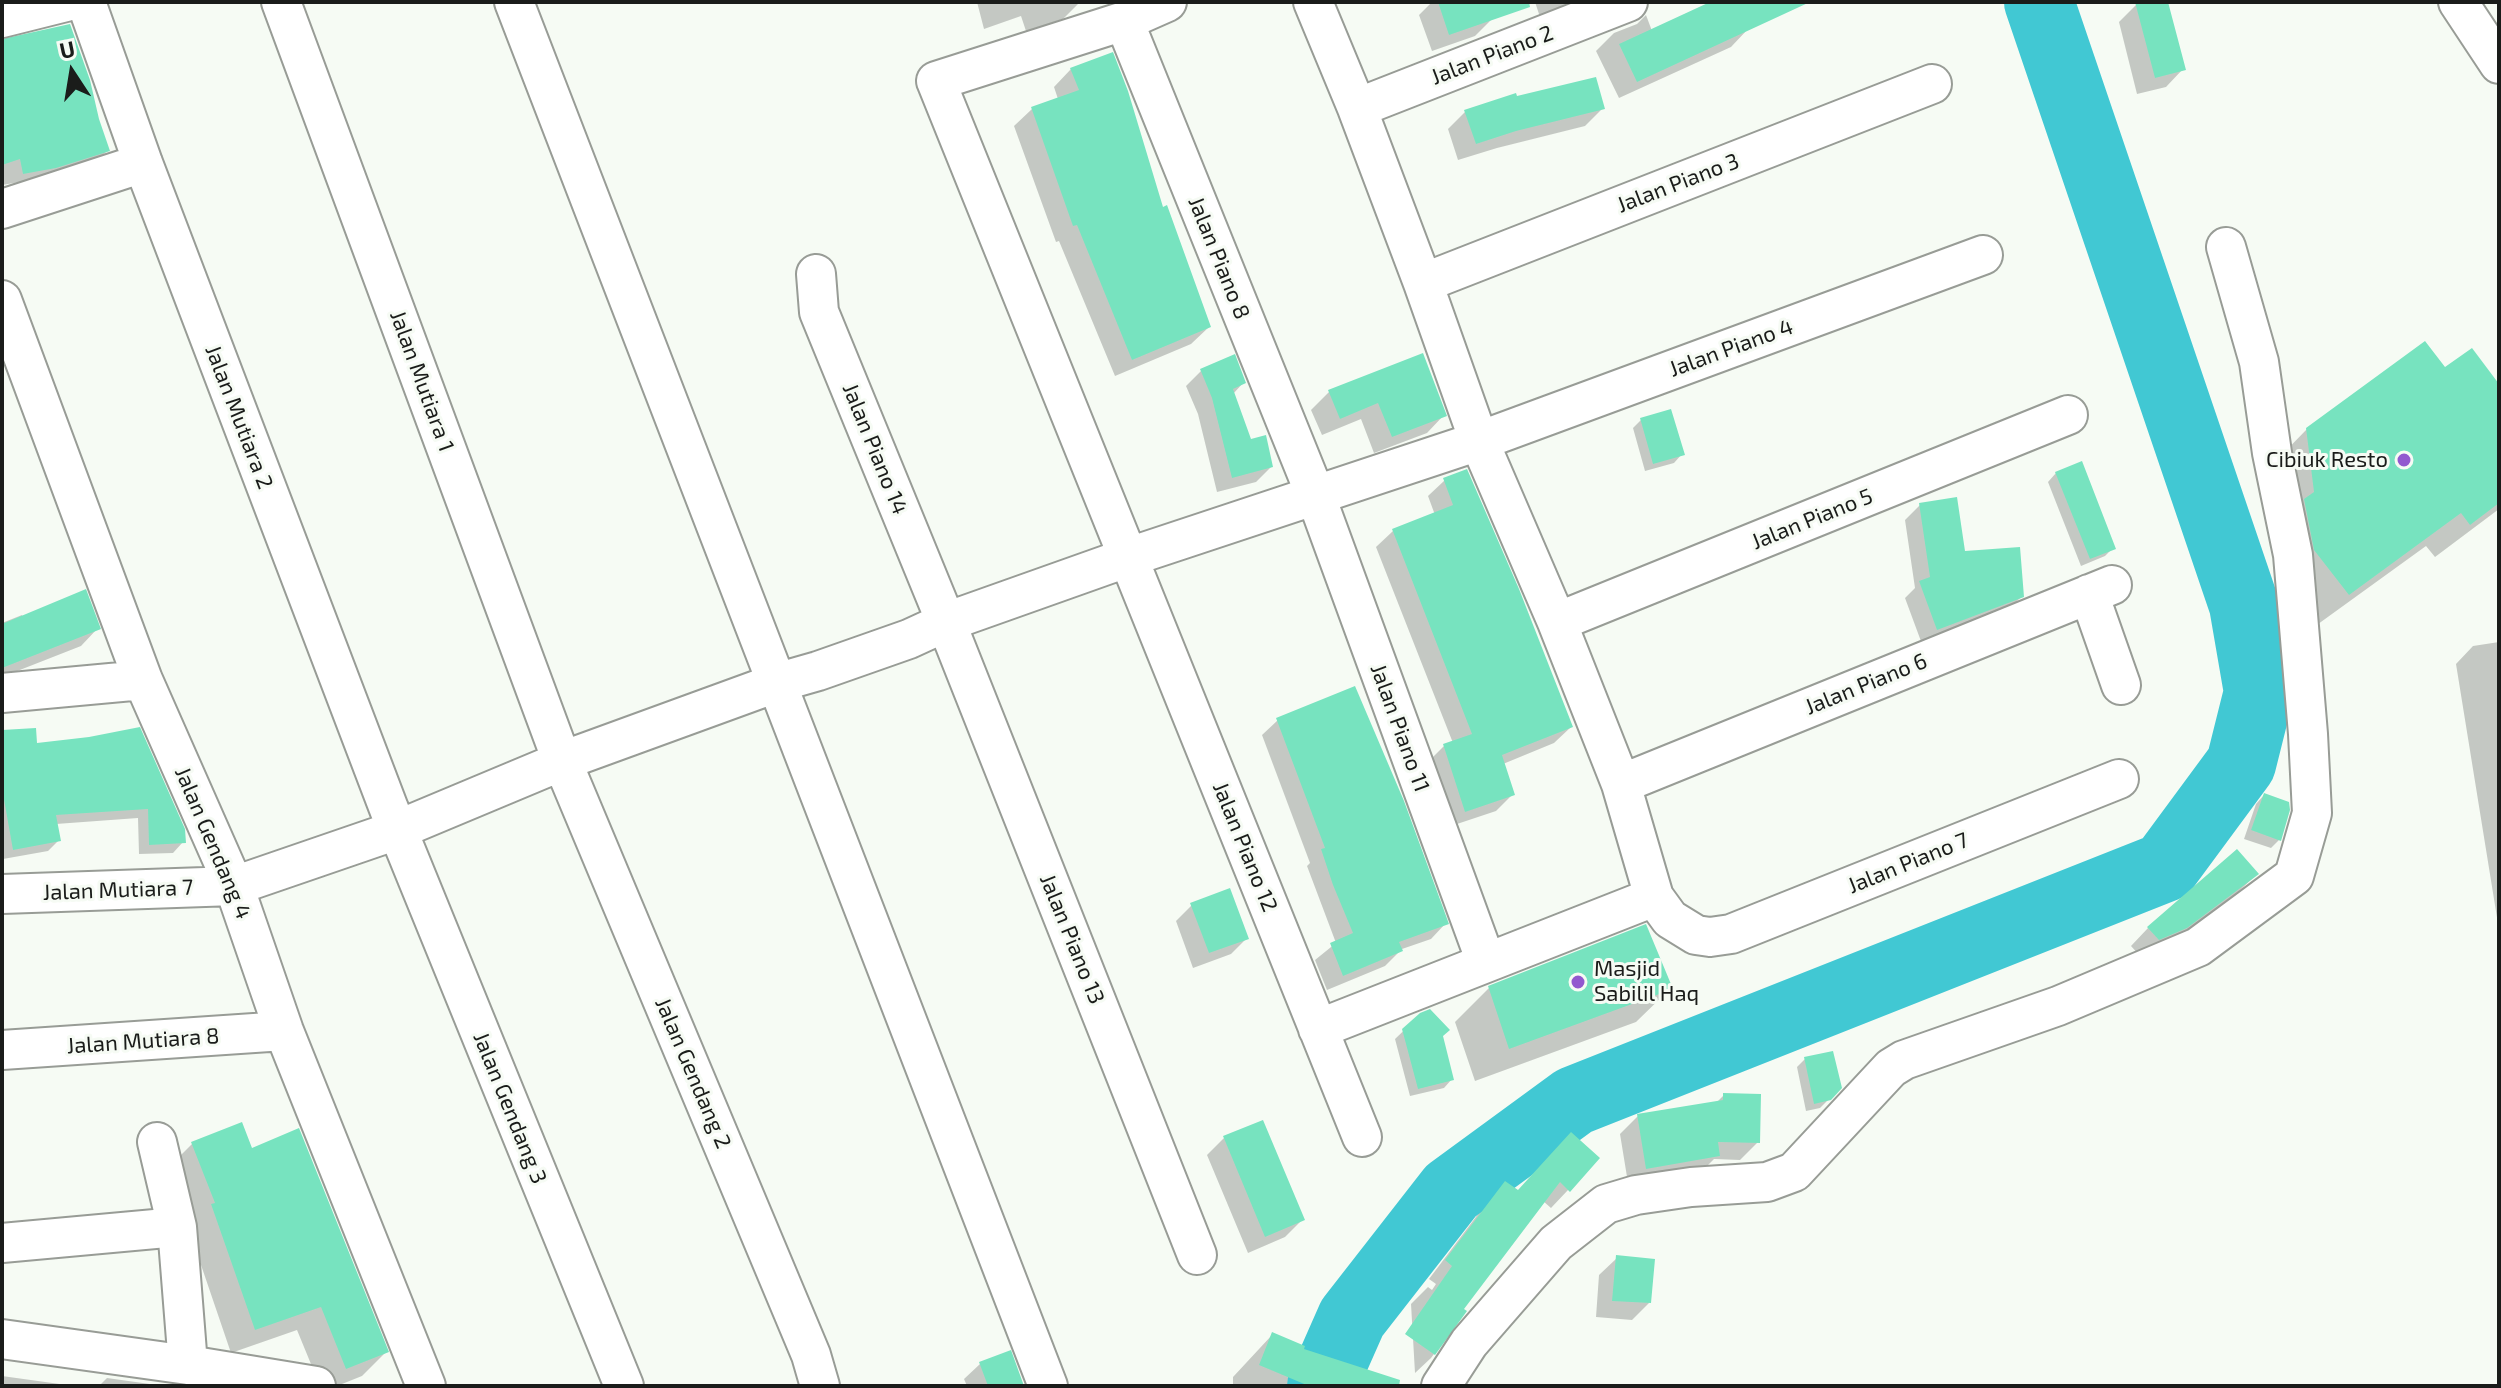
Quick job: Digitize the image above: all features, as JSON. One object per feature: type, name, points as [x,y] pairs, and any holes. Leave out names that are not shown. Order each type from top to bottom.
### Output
[{"type":"street","points":[[2,18],[66,2]]},
{"type":"street","name":"Jalan Mutiara 2","points":[[86,2],[143,163],[397,830]]},
{"type":"street","name":"Jalan Mutiara 1","points":[[281,2],[562,761]]},
{"type":"street","points":[[514,2],[1048,1386]]},
{"type":"street","points":[[1313,2],[1357,108],[1479,441],[1557,622],[1621,784],[1654,897],[1318,1029]]},
{"type":"street","name":"Jalan Piano 2","points":[[1357,108],[1628,2]]},
{"type":"street","points":[[2458,2],[2499,64]]},
{"type":"street","name":"Jalan Piano 8","points":[[1145,9],[1315,494]]},
{"type":"street","name":"Jalan Piano 12","points":[[1145,9],[936,81],[1362,1137]]},
{"type":"street","name":"Jalan Piano 3","points":[[1423,283],[1932,84]]},
{"type":"street","points":[[2,209],[143,163]]},
{"type":"street","points":[[1441,1386],[1469,1343],[1556,1243],[1606,1204],[1636,1195],[1677,1189],[1767,1182],[1794,1172],[1891,1068],[1904,1060],[2058,1006],[2198,947],[2294,876],[2312,813],[2293,555],[2272,453],[2259,362],[2226,247]]},
{"type":"street","name":"Jalan Piano 4","points":[[818,671],[1129,557],[1479,441],[1983,255]]},
{"type":"street","name":"Jalan Piano 14","points":[[816,274],[819,312],[946,622]]},
{"type":"street","name":"Jalan Gendang 4","points":[[2,300],[143,680],[234,886],[284,1031],[426,1386]]},
{"type":"street","name":"Jalan Piano 5","points":[[1557,622],[2068,415]]},
{"type":"street","name":"Jalan Piano 11","points":[[1315,494],[1486,962]]},
{"type":"street","name":"Jalan Piano 6","points":[[1621,784],[2100,589],[2121,685]]},
{"type":"street","name":"Jalan Piano 13","points":[[946,622],[1197,1255]]},
{"type":"street","name":"Jalan Mutiara 7","points":[[2,894],[234,886],[397,830],[562,761],[776,683],[818,671]]},
{"type":"street","points":[[2,693],[143,680]]},
{"type":"street","name":"Jalan Gendang 2","points":[[562,761],[805,1340],[820,1386]]},
{"type":"street","name":"Jalan Piano 7","points":[[1654,897],[1670,919],[1696,935],[1731,934],[2119,779]]},
{"type":"street","name":"Jalan Gendang 3","points":[[397,830],[624,1386]]},
{"type":"street","name":"Jalan Mutiara 8","points":[[2,1050],[284,1031]]},
{"type":"street","points":[[157,1142],[177,1227],[188,1365]]},
{"type":"street","points":[[2,1243],[177,1227]]},
{"type":"street","points":[[2,1339],[316,1386]]},
{"type":"building","points":[[1438,2],[1529,2],[1530,7],[1449,35]]},
{"type":"building","points":[[1710,2],[1810,2],[1637,82],[1619,44]]},
{"type":"building","points":[[2135,2],[2168,2],[2186,70],[2155,78]]},
{"type":"building","points":[[70,24],[110,151],[56,168],[23,174],[20,159],[2,165],[2,39]]},
{"type":"building","points":[[1113,52],[1163,207],[1167,205],[1211,327],[1132,360],[1077,225],[1073,226],[1031,107],[1079,90],[1070,68]]},
{"type":"building","points":[[1596,77],[1605,109],[1476,144],[1464,110],[1516,93],[1517,96]]},
{"type":"building","name":"Cibiuk Resto","points":[[2425,341],[2445,367],[2472,348],[2499,384],[2499,503],[2470,525],[2461,513],[2349,595],[2314,550],[2304,499],[2314,492],[2306,428]]},
{"type":"building","points":[[1423,353],[1447,416],[1392,437],[1378,403],[1340,419],[1328,390]]},
{"type":"building","points":[[1235,354],[1246,383],[1233,389],[1251,439],[1266,435],[1273,467],[1232,478],[1212,398],[1200,369]]},
{"type":"building","points":[[1671,409],[1685,455],[1653,464],[1640,418]]},
{"type":"building","points":[[2082,461],[2116,549],[2090,559],[2055,472]]},
{"type":"building","points":[[1467,469],[1519,589],[1573,727],[1502,755],[1515,795],[1465,812],[1443,744],[1472,734],[1392,529],[1453,505],[1443,478]]},
{"type":"building","points":[[1957,497],[1965,551],[2020,547],[2024,597],[1937,630],[1919,581],[1930,577],[1919,503]]},
{"type":"building","points":[[86,589],[101,629],[2,668],[2,624]]},
{"type":"building","points":[[1355,686],[1404,801],[1449,924],[1399,942],[1403,951],[1343,976],[1330,943],[1353,933],[1333,885],[1321,849],[1325,848],[1276,718]]},
{"type":"building","points":[[140,727],[185,829],[186,843],[149,845],[148,809],[56,815],[61,841],[13,850],[2,788],[2,730],[36,728],[37,743]]},
{"type":"building","points":[[2264,793],[2289,802],[2290,810],[2281,841],[2251,830]]},
{"type":"building","points":[[2237,849],[2259,874],[2187,928],[2159,940],[2147,927]]},
{"type":"building","points":[[1230,888],[1249,939],[1209,953],[1190,903]]},
{"type":"building","name":"Masjid Sabilil Haq","points":[[1646,924],[1673,989],[1509,1049],[1488,986]]},
{"type":"building","points":[[1430,1009],[1450,1030],[1443,1036],[1454,1080],[1418,1089],[1402,1029],[1420,1013]]},
{"type":"building","points":[[1833,1051],[1842,1088],[1831,1100],[1814,1104],[1804,1057]]},
{"type":"building","points":[[1723,1093],[1761,1094],[1760,1143],[1718,1142],[1720,1156],[1646,1169],[1637,1114],[1723,1100]]},
{"type":"building","points":[[1263,1120],[1305,1220],[1265,1237],[1223,1136]]},
{"type":"building","points":[[242,1122],[252,1148],[299,1128],[389,1352],[346,1369],[321,1307],[255,1330],[211,1204],[215,1203],[191,1142]]},
{"type":"building","points":[[1571,1132],[1600,1158],[1570,1192],[1560,1182],[1464,1309],[1467,1311],[1435,1355],[1405,1334],[1452,1266],[1445,1260],[1505,1181],[1518,1190]]},
{"type":"building","points":[[1616,1255],[1655,1259],[1651,1303],[1612,1301]]},
{"type":"building","points":[[1272,1332],[1305,1346],[1304,1349],[1400,1380],[1399,1386],[1309,1386],[1259,1365]]},
{"type":"building","points":[[1011,1350],[1024,1386],[988,1386],[979,1362]]},
{"type":"waterway","points":[[1322,1386],[1352,1318],[1451,1191],[1574,1101],[2165,867],[2241,764],[2259,692],[2244,605],[2039,2]]},
{"type":"place","name":"Cibiuk Resto","points":[[2404,460]]},
{"type":"place","name":"Masjid Sabilil Haq","points":[[1578,982]]}]
